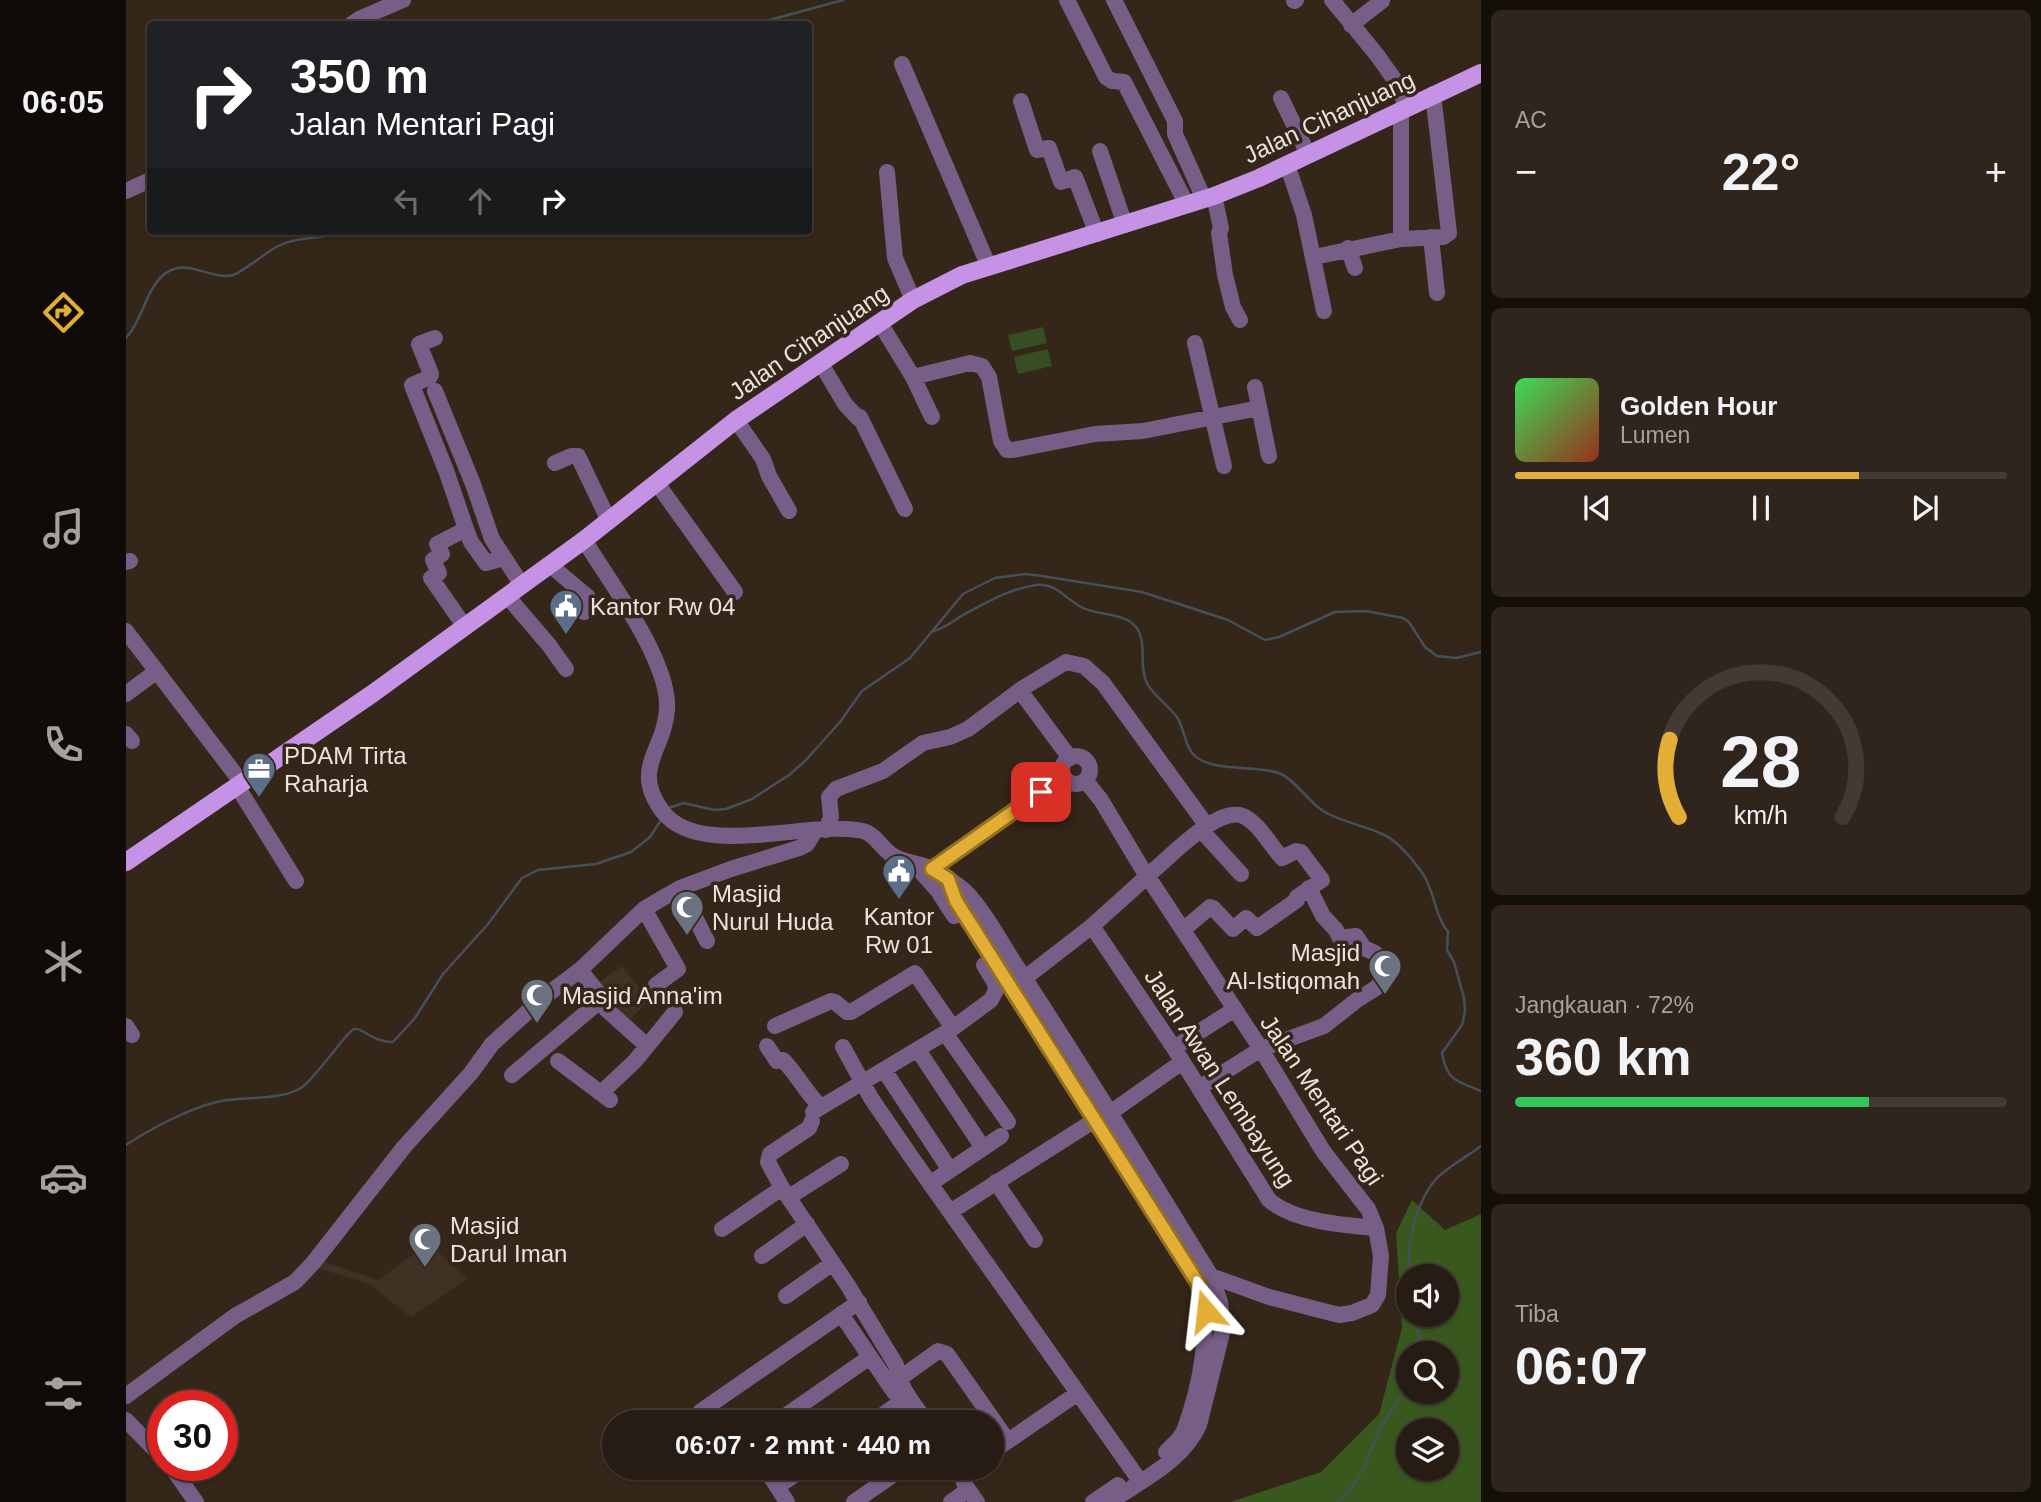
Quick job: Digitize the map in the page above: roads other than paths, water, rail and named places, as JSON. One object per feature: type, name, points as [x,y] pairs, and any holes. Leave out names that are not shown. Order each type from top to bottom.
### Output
[{"type":"main road","name":"Jalan Cihanjuang","points":[[126,862],[372,694],[584,540],[736,420],[913,300],[962,275],[1197,202],[1287,164],[1481,73]]},
{"type":"street","points":[[356,21],[403,0]]},
{"type":"street","points":[[1068,0],[1106,77],[1112,81],[1124,82],[1197,202]]},
{"type":"street","points":[[1114,0],[1175,121],[1175,135],[1197,202]]},
{"type":"street","points":[[1332,0],[1394,79],[1404,108],[1401,239]]},
{"type":"street","points":[[1350,25],[1382,1]]},
{"type":"street","points":[[902,64],[989,267]]},
{"type":"street","points":[[1314,257],[1401,239],[1446,236],[1450,230],[1433,94]]},
{"type":"street","points":[[1281,98],[1308,154]]},
{"type":"street","points":[[1021,101],[1037,150],[1049,148],[1061,182],[1075,177],[1097,234]]},
{"type":"street","points":[[1100,151],[1125,225]]},
{"type":"street","points":[[1153,151],[1221,228],[1219,233],[1225,275],[1233,307],[1240,320]]},
{"type":"street","points":[[1287,164],[1304,215],[1324,311]]},
{"type":"street","points":[[887,172],[895,258],[913,300]]},
{"type":"street","points":[[126,191],[147,181]]},
{"type":"street","points":[[1431,237],[1437,293]]},
{"type":"street","points":[[1348,248],[1356,268]]},
{"type":"street","points":[[880,323],[913,377],[932,417]]},
{"type":"street","points":[[435,338],[419,344],[430,377],[412,385],[471,542],[486,563],[504,558]]},
{"type":"street","points":[[1195,343],[1224,466]]},
{"type":"street","points":[[820,362],[845,404],[860,417],[905,509]]},
{"type":"street","points":[[913,377],[970,363],[982,366],[989,377],[1001,441],[1007,450],[1095,434],[1143,431],[1259,408]]},
{"type":"street","points":[[1255,387],[1269,456]]},
{"type":"street","points":[[435,391],[492,539],[522,585]]},
{"type":"street","points":[[736,420],[760,453],[769,477],[789,511]]},
{"type":"street","points":[[555,463],[578,456],[609,521]]},
{"type":"street","points":[[656,482],[735,592]]},
{"type":"street","points":[[465,627],[431,578],[439,573],[433,560],[442,554],[437,544],[466,529]]},
{"type":"street","points":[[584,540],[630,612],[665,687],[667,710],[648,768],[654,794],[664,813],[683,829],[691,832],[725,835],[820,830],[865,831],[890,854],[932,869],[970,896],[1025,979],[1198,1283],[1204,1300],[1205,1328],[1189,1434]]},
{"type":"street","points":[[550,565],[587,597],[589,605],[584,612]]},
{"type":"street","points":[[507,596],[566,669]]},
{"type":"street","points":[[126,631],[240,785],[296,881]]},
{"type":"street","points":[[127,1394],[235,1317],[295,1282],[404,1147],[471,1073],[492,1044],[544,997],[580,970],[644,909],[680,888],[807,844],[831,817],[829,797],[836,789],[883,771],[923,743],[950,737],[968,729],[1023,688],[1066,662],[1084,666],[1103,683],[1204,828],[1241,874]]},
{"type":"street","points":[[126,694],[157,671]]},
{"type":"street","points":[[1021,692],[1070,758]]},
{"type":"street","points":[[1078,757],[1088,765],[1089,773],[1085,780],[1073,784],[1063,776],[1062,768],[1070,758],[1078,757]]},
{"type":"street","points":[[932,869],[1063,776]]},
{"type":"street","name":"Jalan Mentari Pagi","points":[[1085,780],[1101,800],[1261,1049],[1323,1151],[1368,1209],[1376,1228],[1381,1256],[1378,1295],[1372,1305],[1352,1314],[1339,1315],[1269,1297],[1212,1276]]},
{"type":"street","points":[[1010,988],[1092,926],[1204,828],[1225,815],[1240,814],[1254,824],[1282,858],[1296,850],[1301,852],[1322,880],[1257,928],[1246,918],[1233,929],[1210,907],[1183,930]]},
{"type":"street","points":[[907,1410],[894,1382],[896,1365],[859,1302],[785,1193],[768,1162],[770,1154],[809,1128],[815,1113],[894,1062],[949,1031],[990,1000],[996,990],[995,984],[945,902],[915,865]]},
{"type":"street","points":[[948,879],[956,901],[1010,988],[1212,1276],[1220,1302],[1223,1329],[1199,1425],[1110,1502]]},
{"type":"street","points":[[680,888],[707,941]]},
{"type":"street","points":[[1199,1088],[1261,1049],[1324,1026],[1386,978],[1387,975],[1375,953],[1364,948],[1356,936],[1340,938],[1309,888]]},
{"type":"street","points":[[644,909],[678,969],[656,985]]},
{"type":"street","name":"Jalan Awan Lembayung","points":[[1092,926],[1178,1055],[1263,1193],[1276,1206],[1288,1212],[1332,1223],[1376,1228]]},
{"type":"street","points":[[580,970],[599,994],[600,1001],[647,1046]]},
{"type":"street","points":[[775,1026],[831,1001],[851,1012],[915,972],[1004,1129],[934,1181]]},
{"type":"street","points":[[512,1075],[600,1001]]},
{"type":"street","points":[[950,1212],[1103,1117],[1235,1009]]},
{"type":"street","points":[[558,1061],[606,1097],[676,1012]]},
{"type":"street","points":[[767,1046],[777,1061],[783,1060],[789,1066],[806,1091],[815,1113]]},
{"type":"street","points":[[843,1047],[871,1098],[1138,1477]]},
{"type":"street","points":[[918,1050],[983,1147]]},
{"type":"street","points":[[884,1070],[950,1170]]},
{"type":"street","points":[[722,1229],[841,1164]]},
{"type":"street","points":[[996,1182],[1035,1240]]},
{"type":"street","points":[[762,1255],[807,1224]]},
{"type":"street","points":[[786,1296],[833,1263]]},
{"type":"street","points":[[702,1410],[859,1302]]},
{"type":"street","points":[[841,1314],[870,1357],[917,1410]]},
{"type":"street","points":[[894,1382],[938,1351],[942,1351],[947,1354],[1008,1441]]},
{"type":"street","points":[[794,1410],[870,1357]]},
{"type":"street","points":[[1004,1444],[1078,1393]]},
{"type":"street","points":[[890,1410],[901,1402]]},
{"type":"street","points":[[126,1420],[147,1442]]},
{"type":"street","points":[[1094,1502],[1138,1477]]},
{"type":"street","points":[[773,1480],[787,1502]]},
{"type":"street","points":[[777,1487],[787,1480]]},
{"type":"street","points":[[854,1502],[886,1480]]},
{"type":"street","points":[[951,1502],[963,1480]]},
{"type":"street","points":[[181,1481],[195,1502]]},
{"type":"waterway","points":[[766,21],[843,0]]},
{"type":"waterway","points":[[126,338],[156,284],[170,271],[188,268],[215,275],[233,275],[287,243],[332,235]]},
{"type":"waterway","points":[[668,808],[684,803],[714,810],[726,809],[752,799],[789,775],[840,722],[862,691],[910,658],[963,594],[995,578],[1026,574],[1142,592],[1228,620],[1265,640],[1279,637],[1335,612],[1366,611],[1403,618],[1409,622],[1425,647],[1437,656],[1456,658],[1481,652]]},
{"type":"waterway","points":[[931,632],[998,597],[1036,585],[1049,586],[1087,610],[1125,619],[1140,633],[1147,683],[1178,719],[1196,757],[1214,765],[1279,773],[1323,811],[1394,841],[1410,857],[1427,881],[1448,932],[1447,950],[1454,962],[1464,998],[1462,1025],[1442,1053],[1444,1063],[1455,1079],[1481,1091]]},
{"type":"waterway","points":[[126,1145],[170,1120],[206,1105],[227,1100],[272,1097],[301,1088],[354,1029],[380,1040],[393,1042],[415,1018],[443,974],[488,924],[522,878],[538,870],[596,864],[631,852],[650,837],[661,820]]},
{"type":"waterway","points":[[1408,1264],[1411,1237],[1423,1199],[1442,1173],[1481,1146]]},
{"type":"waterway","points":[[1417,1327],[1419,1341]]},
{"type":"waterway","points":[[1337,1502],[1358,1478],[1381,1426],[1396,1404]]},
{"type":"place","name":"Kantor Rw 04","points":[[566,636]]},
{"type":"place","name":"PDAM Tirta Raharja","points":[[259,799]]},
{"type":"place","name":"Kantor Rw 01","points":[[899,901]]},
{"type":"place","name":"Masjid Nurul Huda","points":[[687,937]]},
{"type":"place","name":"Masjid Al-Istiqomah","points":[[1385,996]]},
{"type":"place","name":"Masjid Anna'im","points":[[537,1025]]},
{"type":"place","name":"Masjid Darul Iman","points":[[425,1269]]}]
